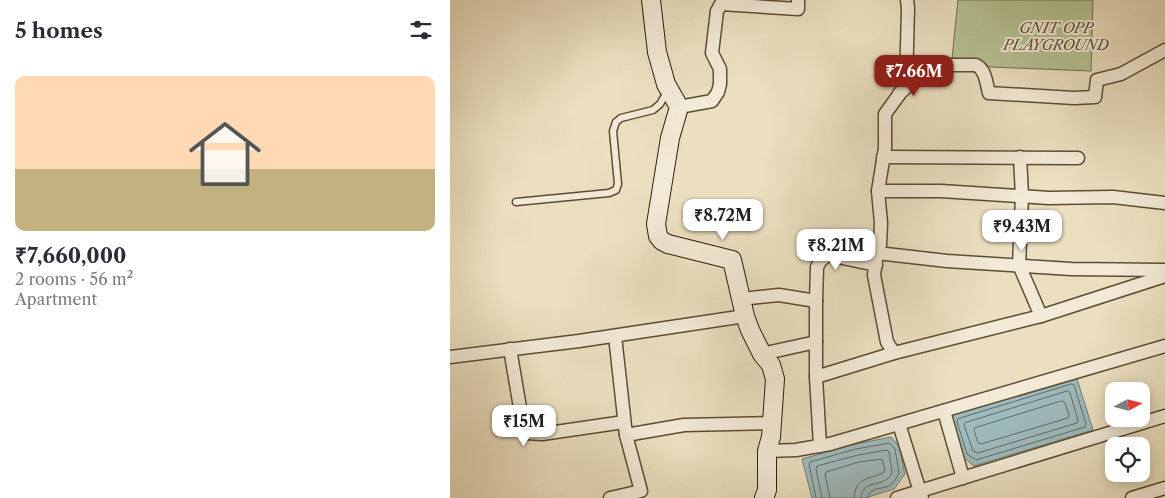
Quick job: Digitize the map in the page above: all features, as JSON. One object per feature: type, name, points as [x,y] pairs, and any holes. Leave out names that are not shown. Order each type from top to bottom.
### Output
[{"type":"street","points":[[651,0],[657,52],[666,84],[679,107],[670,138],[660,195],[656,224],[658,236],[668,244],[732,260],[750,330],[762,354],[771,365],[775,379],[771,437],[767,451],[767,490],[764,498]]},
{"type":"street","points":[[679,107],[712,101],[718,92],[720,68],[712,53],[717,11],[721,4],[798,9],[798,0]]},
{"type":"street","points":[[894,354],[887,342],[874,275],[880,245],[881,223],[878,191],[884,148],[885,114],[906,85],[907,0]]},
{"type":"street","points":[[899,94],[925,70],[935,65],[976,65],[983,70],[989,93],[1095,98],[1097,80],[1120,74],[1165,50]]},
{"type":"street","points":[[883,157],[1078,158]]},
{"type":"street","points":[[1020,157],[1022,196],[1019,265],[1041,316]]},
{"type":"street","points":[[878,191],[941,191],[1049,198],[1113,197],[1165,203]]},
{"type":"street","points":[[820,446],[816,376],[817,268],[821,260],[828,255],[1071,269],[1165,270]]},
{"type":"street","points":[[816,376],[1041,316],[1165,276]]},
{"type":"street","points":[[450,357],[616,336],[743,307],[779,295],[816,301]]},
{"type":"street","points":[[610,498],[641,494],[625,429],[616,336]]},
{"type":"street","points":[[762,354],[816,342]]},
{"type":"street","points":[[767,451],[796,450],[830,444],[1165,346]]},
{"type":"street","points":[[510,349],[526,434],[684,425],[772,423]]},
{"type":"street","points":[[944,411],[964,478]]},
{"type":"street","points":[[897,498],[921,494],[964,478],[1165,416]]},
{"type":"street","points":[[899,424],[921,494]]},
{"type":"street","points":[[1132,498],[1165,488]]},
{"type":"lane","points":[[516,202],[610,193],[616,190],[618,184],[613,131],[616,122],[621,118],[653,110],[660,104],[669,89]]},
{"type":"green space","name":"GNIT OPP PLAYGROUND","points":[[958,0],[1093,0],[1091,71],[990,67],[979,60],[952,58]]},
{"type":"water","points":[[1070,379],[1077,379],[1093,430],[974,466],[963,457],[951,421],[953,415]]},
{"type":"water","points":[[891,437],[899,446],[905,474],[894,489],[865,498],[812,498],[802,459],[855,444]]}]
